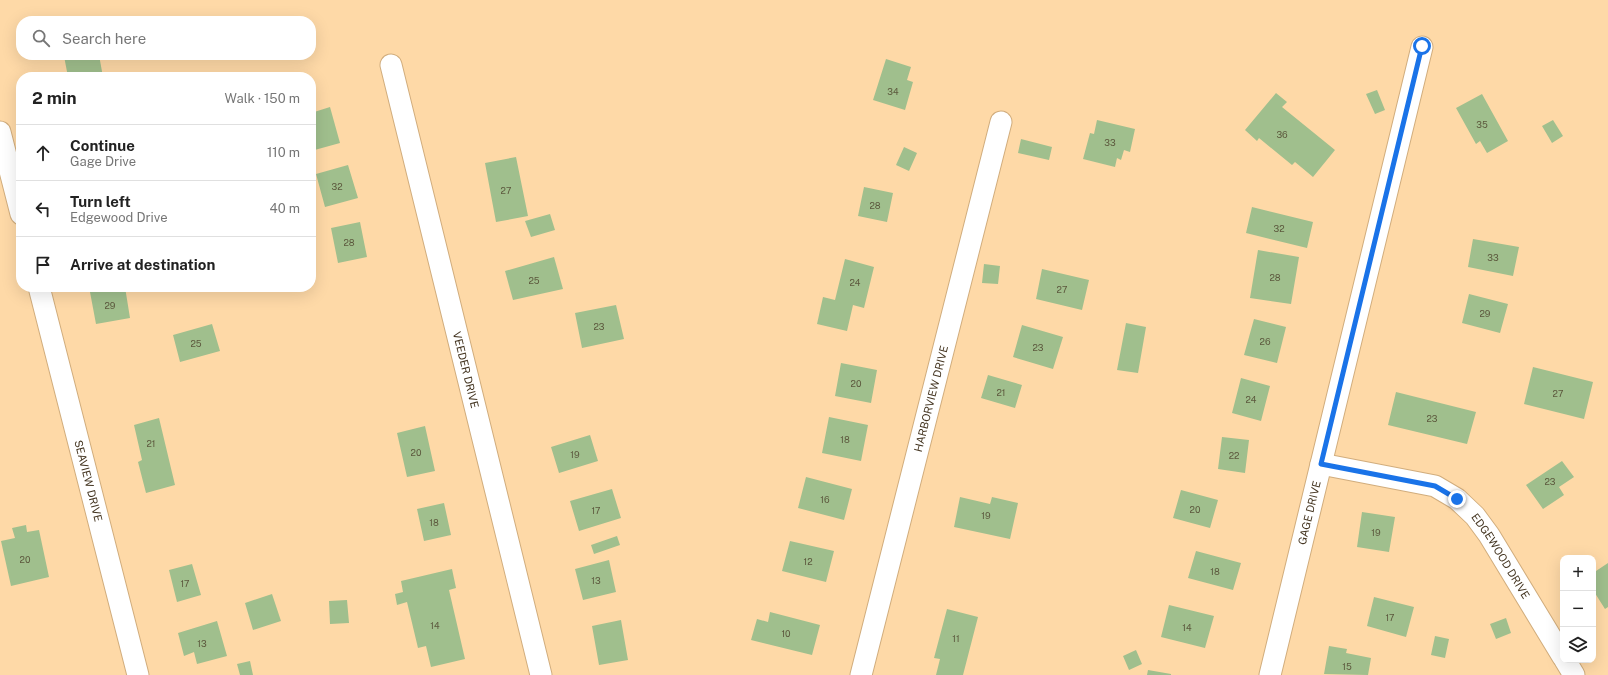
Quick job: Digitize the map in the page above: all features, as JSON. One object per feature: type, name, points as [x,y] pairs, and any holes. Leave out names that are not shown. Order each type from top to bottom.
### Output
[{"type":"street","name":"GAGE DRIVE","points":[[1270,675],[1422,46]]},
{"type":"street","name":"VEEDER DRIVE","points":[[391,65],[540,675]]},
{"type":"street","name":"HARBORVIEW DRIVE","points":[[861,675],[1001,122]]},
{"type":"street","points":[[0,132],[16,194]]},
{"type":"street","name":"SEAVIEW DRIVE","points":[[40,292],[138,675]]},
{"type":"street","name":"EDGEWOOD DRIVE","points":[[1321,464],[1435,486],[1457,499],[1476,516],[1489,535],[1560,652]]},
{"type":"street","points":[[1567,663],[1574,675]]},
{"type":"building","points":[[886,59],[911,67],[907,80],[913,82],[905,110],[873,100]]},
{"type":"building","points":[[65,60],[100,60],[102,72],[67,72]]},
{"type":"building","points":[[1377,90],[1385,110],[1375,114],[1366,94]]},
{"type":"building","points":[[1276,93],[1287,102],[1282,107],[1335,150],[1313,177],[1295,162],[1292,165],[1259,138],[1257,141],[1245,130]]},
{"type":"building","points":[[1482,94],[1508,141],[1487,153],[1480,141],[1476,144],[1456,108]]},
{"type":"building","points":[[330,107],[340,143],[316,150],[316,111]]},
{"type":"building","points":[[1097,120],[1135,129],[1130,152],[1124,150],[1121,160],[1117,158],[1115,167],[1083,159],[1090,133],[1094,134]]},
{"type":"building","points":[[1553,120],[1563,136],[1552,143],[1542,126]]},
{"type":"building","points":[[1021,139],[1052,147],[1049,160],[1018,153]]},
{"type":"building","points":[[904,147],[917,153],[909,171],[896,165]]},
{"type":"building","points":[[516,157],[528,216],[496,222],[485,163]]},
{"type":"building","points":[[348,165],[358,198],[325,207],[316,174]]},
{"type":"building","points":[[864,187],[893,193],[887,222],[858,216]]},
{"type":"building","points":[[1252,207],[1313,222],[1307,248],[1246,233]]},
{"type":"building","points":[[550,214],[555,230],[531,237],[525,221]]},
{"type":"building","points":[[360,222],[367,257],[338,263],[331,228]]},
{"type":"building","points":[[1473,239],[1519,247],[1513,276],[1468,267]]},
{"type":"building","points":[[1258,250],[1299,257],[1291,304],[1250,298]]},
{"type":"building","points":[[554,257],[563,289],[513,300],[505,271]]},
{"type":"building","points":[[845,259],[874,267],[864,308],[853,305],[847,331],[817,324],[823,297],[835,300]]},
{"type":"building","points":[[984,264],[1000,266],[998,284],[982,283]]},
{"type":"building","points":[[1042,269],[1089,280],[1082,310],[1036,299]]},
{"type":"building","points":[[90,292],[126,292],[130,318],[96,324]]},
{"type":"building","points":[[1469,294],[1508,304],[1500,333],[1462,323]]},
{"type":"building","points":[[616,305],[624,339],[582,348],[575,313]]},
{"type":"building","points":[[1254,319],[1286,327],[1277,363],[1244,355]]},
{"type":"building","points":[[1126,323],[1146,327],[1138,373],[1117,370]]},
{"type":"building","points":[[212,324],[220,351],[180,362],[173,335]]},
{"type":"building","points":[[1022,325],[1063,337],[1053,369],[1013,357]]},
{"type":"building","points":[[841,363],[877,370],[871,403],[835,396]]},
{"type":"building","points":[[1533,367],[1593,382],[1584,419],[1524,404]]},
{"type":"building","points":[[988,375],[1022,385],[1015,408],[981,398]]},
{"type":"building","points":[[1241,378],[1270,386],[1261,421],[1232,413]]},
{"type":"building","points":[[1396,392],[1476,412],[1467,444],[1388,425]]},
{"type":"building","points":[[829,417],[868,425],[861,461],[822,453]]},
{"type":"building","points":[[159,418],[175,485],[146,493],[138,462],[142,460],[134,425]]},
{"type":"building","points":[[425,426],[435,471],[407,477],[397,433]]},
{"type":"building","points":[[590,435],[598,461],[559,473],[551,447]]},
{"type":"building","points":[[1222,437],[1249,440],[1245,473],[1218,469]]},
{"type":"building","points":[[1562,461],[1574,477],[1559,487],[1564,495],[1543,509],[1526,485]]},
{"type":"building","points":[[806,477],[852,489],[844,520],[798,508]]},
{"type":"building","points":[[612,489],[621,518],[579,531],[570,501]]},
{"type":"building","points":[[1181,490],[1218,500],[1210,528],[1173,518]]},
{"type":"building","points":[[960,497],[990,504],[992,497],[1018,503],[1010,539],[954,527]]},
{"type":"building","points":[[444,503],[451,535],[424,541],[417,509]]},
{"type":"building","points":[[1362,512],[1395,517],[1389,552],[1357,547]]},
{"type":"building","points":[[26,525],[27,532],[39,530],[49,577],[11,586],[1,541],[15,538],[12,528]]},
{"type":"building","points":[[617,536],[620,545],[594,554],[591,545]]},
{"type":"building","points":[[790,541],[834,551],[826,582],[782,571]]},
{"type":"building","points":[[1196,551],[1241,563],[1233,590],[1188,578]]},
{"type":"building","points":[[609,560],[616,592],[583,600],[575,569]]},
{"type":"building","points":[[1608,563],[1608,607],[1605,609],[1596,595],[1596,571]]},
{"type":"building","points":[[192,564],[201,595],[177,602],[169,570]]},
{"type":"building","points":[[452,569],[456,588],[449,590],[465,659],[431,667],[426,646],[418,648],[407,602],[397,605],[395,594],[403,592],[401,581]]},
{"type":"building","points":[[272,594],[281,621],[253,630],[245,603]]},
{"type":"building","points":[[1374,597],[1414,607],[1406,637],[1367,626]]},
{"type":"building","points":[[347,600],[349,623],[330,624],[329,601]]},
{"type":"building","points":[[1169,605],[1214,616],[1205,648],[1161,637]]},
{"type":"building","points":[[947,609],[978,617],[963,675],[936,675],[940,659],[934,658]]},
{"type":"building","points":[[770,612],[820,625],[812,655],[751,640],[757,619],[768,622]]},
{"type":"building","points":[[1506,618],[1511,633],[1496,639],[1490,624]]},
{"type":"building","points":[[621,620],[628,660],[599,665],[592,626]]},
{"type":"building","points":[[217,621],[227,656],[197,664],[194,652],[184,656],[178,633]]},
{"type":"building","points":[[1435,636],[1449,639],[1445,658],[1431,655]]},
{"type":"building","points":[[1329,646],[1347,649],[1346,653],[1371,658],[1368,675],[1324,674]]},
{"type":"building","points":[[1136,650],[1142,664],[1129,670],[1123,656]]},
{"type":"building","points":[[250,661],[253,675],[240,675],[237,664]]},
{"type":"building","points":[[1148,670],[1171,674],[1171,675],[1147,675]]},
{"type":"route","points":[[1422,46],[1321,464],[1435,486],[1457,499]]}]
